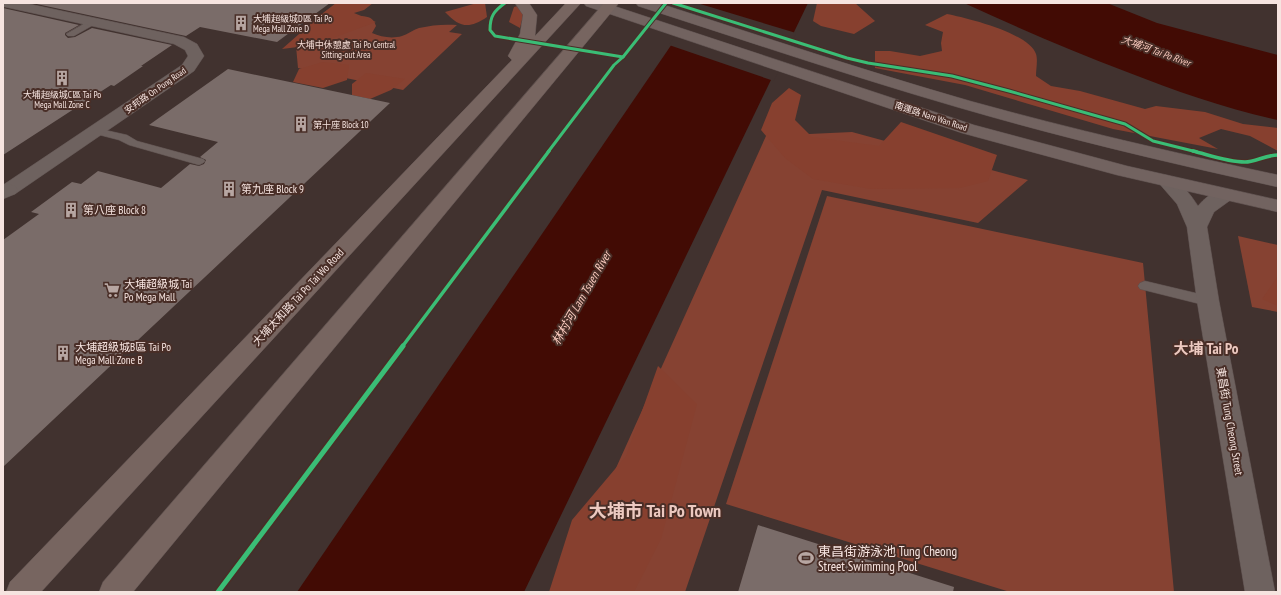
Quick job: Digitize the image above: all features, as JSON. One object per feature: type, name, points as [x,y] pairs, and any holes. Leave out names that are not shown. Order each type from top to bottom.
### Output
[{"type":"main road","points":[[505,76],[528,34],[530,15],[522,3]]},
{"type":"main road","name":"大埔太和路 Tai Po Tai Wo Road","points":[[21,592],[574,3]]},
{"type":"main road","name":"南運路 Nam Wan Road","points":[[644,3],[897,84],[1009,117],[1098,140],[1278,181]]},
{"type":"main road","points":[[114,592],[603,5]]},
{"type":"main road","name":"南運路 Nam Wan Road","points":[[603,5],[975,131],[1050,152],[1166,181],[1278,206]]},
{"type":"street","name":"安邦路 On Pong Road","points":[[5,3],[179,40],[192,47],[196,56],[188,68],[96,131],[5,190]]},
{"type":"street","name":"東昌街 Tung Cheong Street","points":[[1166,181],[1185,201],[1191,211],[1197,227],[1208,301],[1260,592]]},
{"type":"street","points":[[1197,227],[1201,213],[1211,203],[1225,195]]},
{"type":"lane","points":[[71,34],[92,22]]},
{"type":"lane","points":[[96,131],[123,137],[133,143],[199,161]]},
{"type":"lane","points":[[1145,286],[1208,301]]},
{"type":"green space","name":"大埔中休憩處 Tai Po Central Sitting-out Area","points":[[361,16],[372,19],[375,23],[376,26],[372,33],[383,36],[398,37],[419,28],[433,25],[457,25],[449,32],[462,34],[403,90],[298,68],[296,46],[348,18]]},
{"type":"green space","points":[[852,132],[1028,180],[978,223],[822,190],[685,592],[560,592],[766,136]]},
{"type":"green space","points":[[827,196],[1143,263],[1174,592],[1010,592],[726,504]]},
{"type":"green space","points":[[1238,236],[1278,245],[1278,312],[1252,307]]},
{"type":"shaded area","points":[[336,3],[373,3],[364,10],[354,13],[376,22],[314,45],[282,49],[323,13]]},
{"type":"shaded area","points":[[477,3],[485,3],[487,17],[475,24],[460,24],[445,12]]},
{"type":"shaded area","points":[[817,3],[855,3],[875,21],[854,34],[821,26],[813,21]]},
{"type":"shaded area","points":[[521,5],[523,16],[520,28],[509,22],[514,7]]},
{"type":"shaded area","points":[[947,14],[982,23],[1022,39],[1031,46],[1037,56],[1036,76],[1051,86],[1080,91],[1145,109],[1156,106],[1205,112],[1243,124],[1278,128],[1278,151],[1250,136],[1221,129],[1199,138],[1218,149],[1113,129],[965,85],[875,68],[875,51],[890,51],[920,56],[942,51],[941,43],[943,32],[925,25]]},
{"type":"shaded area","points":[[323,62],[349,65],[347,80],[323,88],[293,82],[299,69]]},
{"type":"shaded area","points":[[366,73],[405,79],[391,90],[370,99],[352,95],[352,84]]},
{"type":"shaded area","points":[[789,88],[801,95],[795,120],[812,137],[879,146],[901,122],[997,155],[988,181],[960,188],[871,189],[813,179],[785,158],[761,130],[772,103]]},
{"type":"shaded area","points":[[1278,276],[1278,306],[1262,299]]},
{"type":"shaded area","points":[[658,366],[697,404],[661,539],[634,592],[549,592],[572,520],[626,456]]},
{"type":"water","name":"林村河 Lam Tsuen River","points":[[700,3],[808,3],[524,592],[297,592]]},
{"type":"water","name":"大埔河 Tai Po River","points":[[964,3],[1107,3],[1157,23],[1278,55],[1278,120],[1220,105],[1145,79],[1045,39]]},
{"type":"pier","points":[[697,3],[796,33],[774,81],[669,45]]},
{"type":"building","name":"大埔超級城D區 Tai Po Mega Mall Zone D","points":[[32,3],[330,3],[277,42],[200,27],[186,36]]},
{"type":"building","name":"大埔超級城C區 Tai Po Mega Mall Zone C","points":[[3,8],[79,25],[65,33],[68,38],[75,37],[92,28],[172,45],[114,86],[111,85],[3,155]]},
{"type":"building","name":"大埔超級城B區 Tai Po Mega Mall Zone B","points":[[228,69],[390,103],[3,467],[3,240],[39,214],[31,212],[72,182],[81,184],[98,171],[161,188],[190,164],[199,166],[204,164],[206,160],[200,157],[218,142],[149,125]]},
{"type":"building","name":"東昌街游泳池 Tung Cheong Street Swimming Pool","points":[[758,525],[954,587],[953,592],[738,592]]},
{"type":"cycle path","points":[[505,3],[497,9],[491,17],[490,30],[495,36],[623,57]]},
{"type":"cycle path","points":[[218,592],[614,65],[623,57],[666,3]]},
{"type":"cycle path","points":[[673,3],[847,58],[868,63],[952,76],[1125,124],[1153,141],[1171,146],[1229,160],[1246,162],[1268,155],[1278,155]]},
{"type":"place","name":"大埔超級城D區 Tai Po Mega Mall Zone D","points":[[241,23]]},
{"type":"place","name":"大埔超級城C區 Tai Po Mega Mall Zone C","points":[[62,78]]},
{"type":"place","name":"第十座 Block 10","points":[[301,124]]},
{"type":"place","name":"第九座 Block 9","points":[[229,189]]},
{"type":"place","name":"第八座 Block 8","points":[[71,210]]},
{"type":"place","name":"大埔超級城 Tai Po Mega Mall","points":[[112,290]]},
{"type":"place","name":"大埔超級城B區 Tai Po Mega Mall Zone B","points":[[63,353]]},
{"type":"place","name":"東昌街游泳池 Tung Cheong Street Swimming Pool","points":[[806,558]]},
{"type":"district","name":"大埔 Tai Po","points":[[1206,348]]},
{"type":"district","name":"大埔市 Tai Po Town","points":[[655,510]]}]
